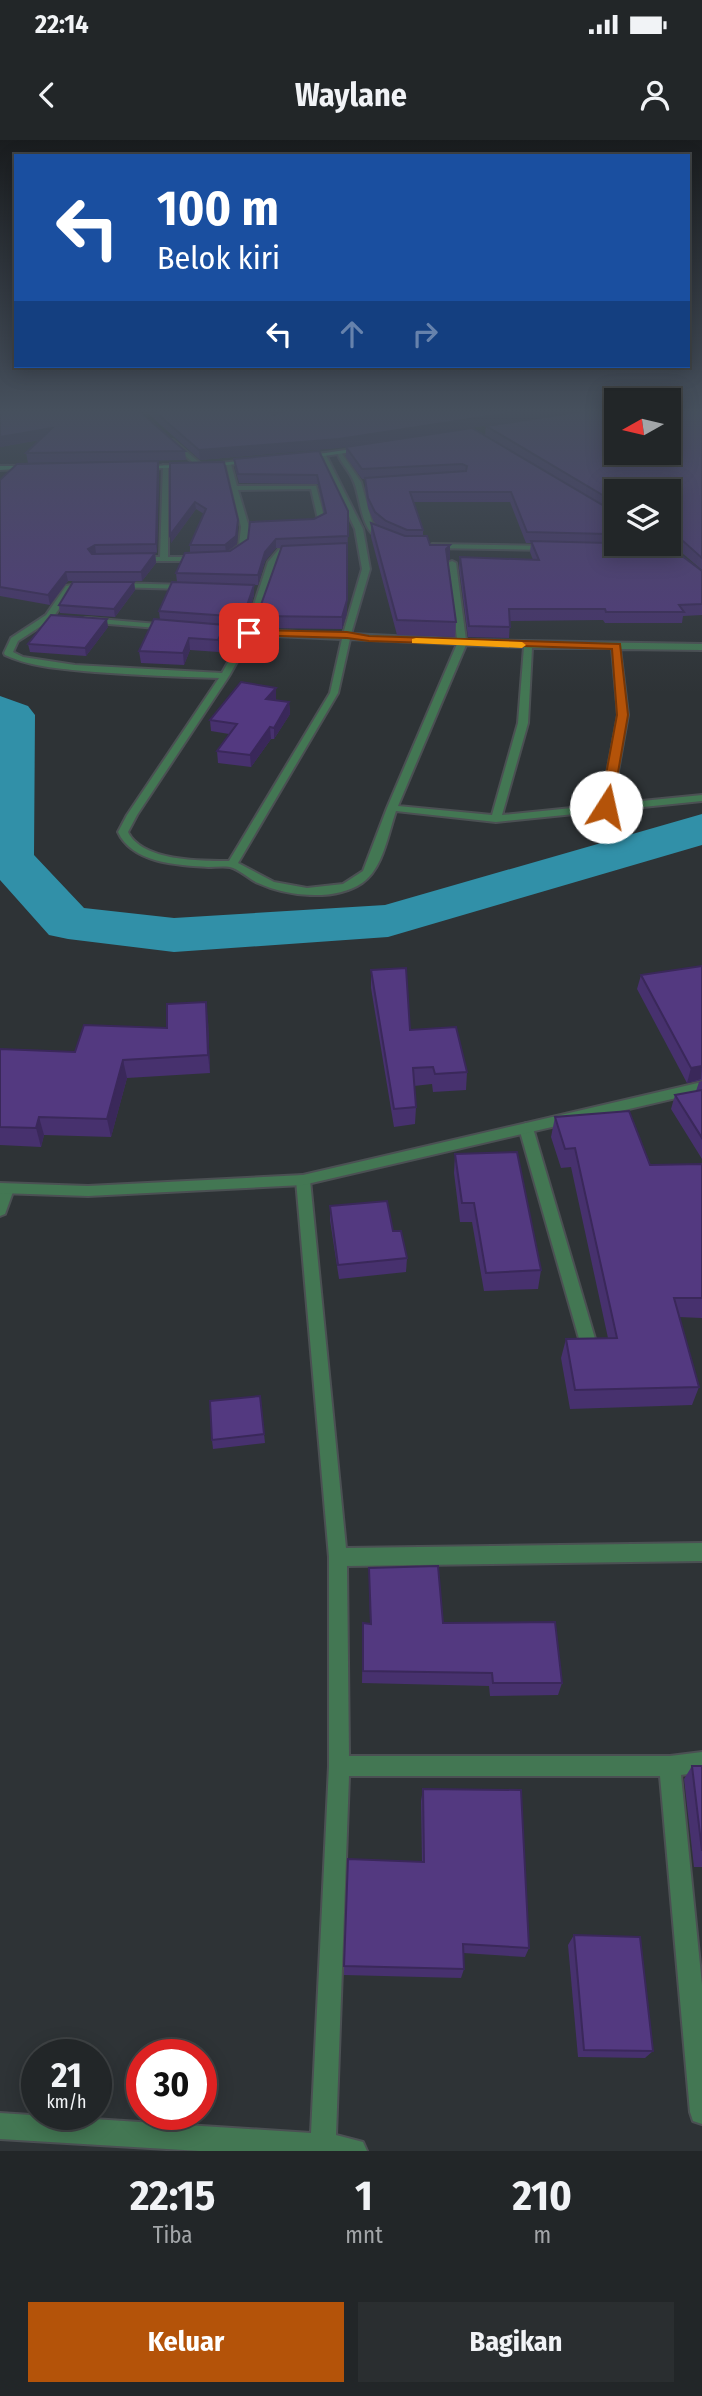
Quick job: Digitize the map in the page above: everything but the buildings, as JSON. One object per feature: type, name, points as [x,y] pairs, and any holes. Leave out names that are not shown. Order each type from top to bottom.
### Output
[{"type":"street","points":[[164,559],[165,505]]},
{"type":"street","points":[[225,559],[243,546],[245,527],[239,505]]},
{"type":"street","points":[[300,525],[322,520],[318,505]]},
{"type":"street","points":[[232,864],[334,693],[366,569],[358,550],[359,529],[347,505]]},
{"type":"street","points":[[361,505],[373,531],[393,541]]},
{"type":"street","points":[[245,527],[259,526]]},
{"type":"street","points":[[418,545],[552,548]]},
{"type":"street","points":[[304,550],[279,553],[272,562],[249,633],[225,676],[132,815],[123,832],[129,844],[158,856],[201,864],[232,864],[270,884],[292,888],[333,890],[352,885],[367,872],[462,643],[452,563]]},
{"type":"street","points":[[123,559],[213,559]]},
{"type":"street","points":[[196,588],[87,584],[71,586],[49,617],[15,640],[8,653],[14,659],[52,665],[225,676]]},
{"type":"street","points":[[251,590],[264,590]]},
{"type":"street","points":[[49,617],[62,618]]},
{"type":"street","points":[[76,619],[182,628]]},
{"type":"street","points":[[196,629],[462,643],[701,650]]},
{"type":"street","points":[[496,819],[523,723],[528,645]]},
{"type":"street","points":[[606,807],[623,715],[616,646]]},
{"type":"street","points":[[392,807],[496,819],[702,798]]},
{"type":"street","points":[[0,1210],[3,1189],[88,1191],[303,1180],[702,1087]]},
{"type":"street","points":[[526,1128],[588,1342]]},
{"type":"street","points":[[303,1180],[338,1557],[338,1766],[323,2146]]},
{"type":"street","points":[[338,1557],[702,1552]]},
{"type":"street","points":[[338,1766],[670,1766],[702,1762]]},
{"type":"street","points":[[670,1766],[702,2112]]},
{"type":"street","points":[[0,2126],[323,2146],[354,2151]]},
{"type":"waterway","points":[[0,709],[13,715],[8,858],[68,923],[174,935],[388,921],[702,829]]},
{"type":"slow traffic","points":[[416,641],[522,645]]},
{"type":"route","points":[[249,633],[347,635],[369,639],[528,645],[616,646],[623,715],[606,807]]}]
